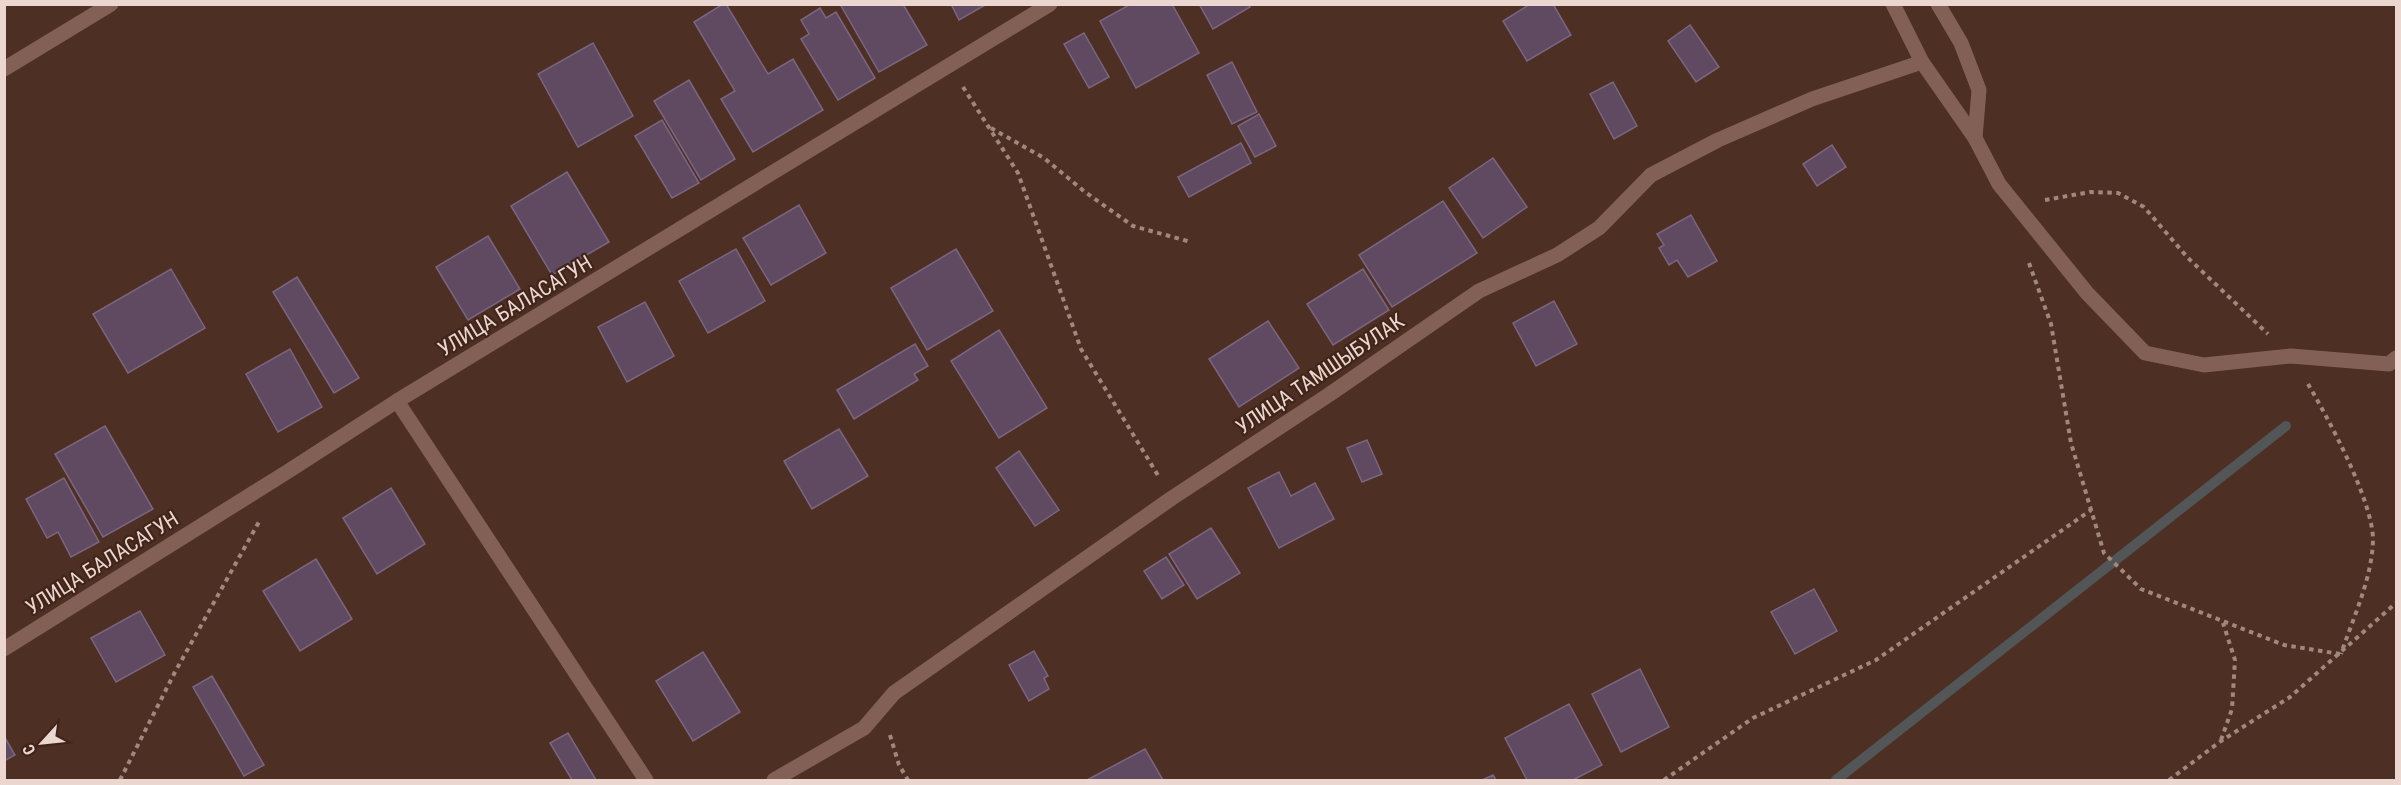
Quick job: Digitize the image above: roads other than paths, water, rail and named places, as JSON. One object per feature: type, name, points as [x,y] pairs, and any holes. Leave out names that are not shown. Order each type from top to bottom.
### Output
[{"type":"street","points":[[4,69],[111,4]]},
{"type":"street","name":"УЛИЦА БАЛАСАГУН","points":[[4,649],[397,401],[1050,4]]},
{"type":"street","points":[[1893,4],[1922,62],[1975,138],[1999,184],[2087,293],[2145,353],[2204,365],[2291,356],[2389,364],[2397,358]]},
{"type":"street","points":[[1938,4],[1961,43],[1979,90],[1975,138]]},
{"type":"street","name":"УЛИЦА ТАМШЫБУЛАК","points":[[774,780],[864,728],[894,693],[1172,498],[1330,394],[1479,291],[1557,255],[1599,228],[1651,175],[1718,140],[1812,99],[1922,62]]},
{"type":"street","points":[[397,401],[646,780]]},
{"type":"waterway","points":[[1836,780],[2286,426]]}]
